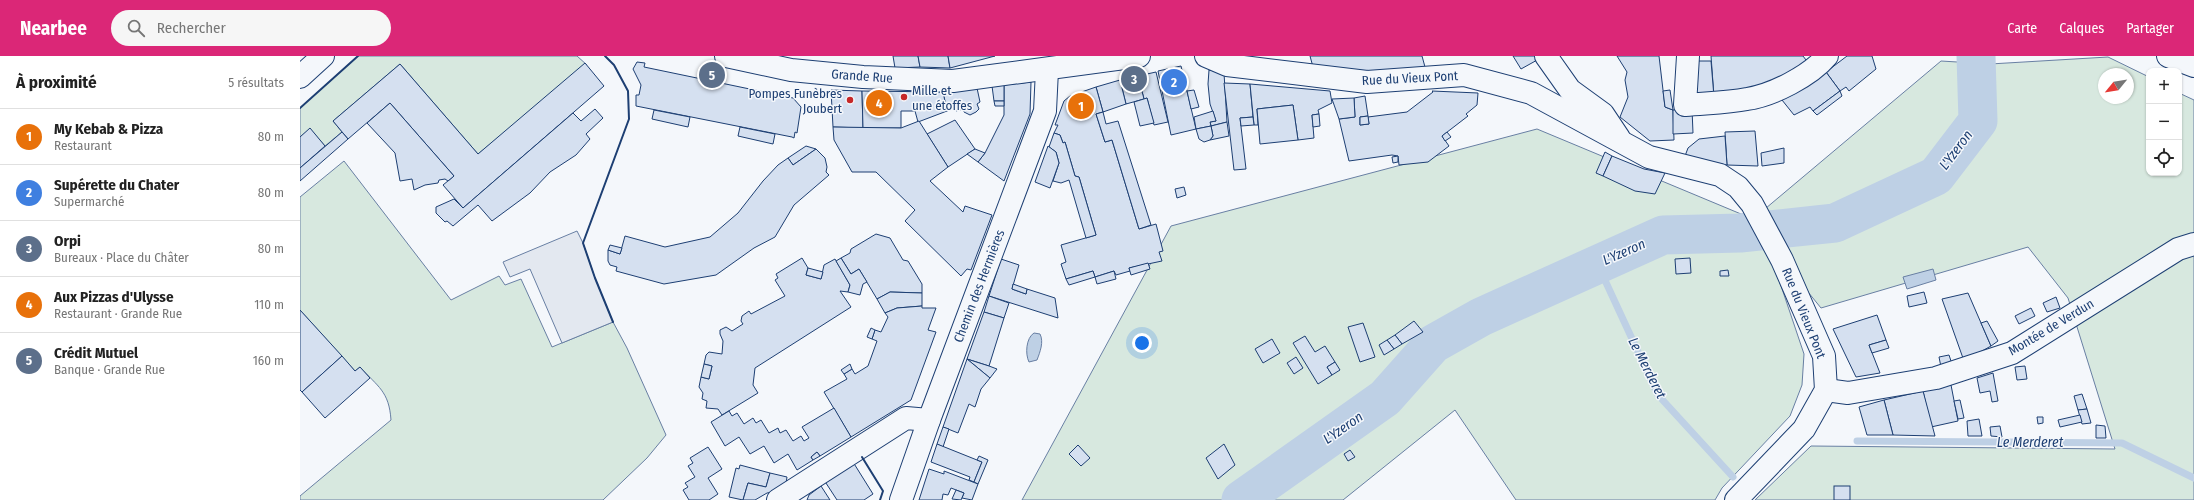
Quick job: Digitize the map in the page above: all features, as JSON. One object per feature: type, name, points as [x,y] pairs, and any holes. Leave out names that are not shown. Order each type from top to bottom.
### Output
[{"type":"street","points":[[300,77],[323,56]]},
{"type":"street","name":"Grande Rue","points":[[726,56],[790,70],[863,77],[946,80],[1041,63],[1139,56]]},
{"type":"street","name":"Rue du Vieux Pont","points":[[1206,56],[1227,64],[1367,82],[1464,76],[1531,93],[1649,157],[1720,175],[1738,187],[1752,204],[1782,260],[1824,356],[1826,390]]},
{"type":"street","points":[[1546,56],[1570,90],[1603,114],[1622,142]]},
{"type":"street","points":[[1688,56],[1685,105],[1748,99],[1793,83],[1818,66],[1827,56]]},
{"type":"street","points":[[2168,56],[2194,66]]},
{"type":"street","name":"Chemin des Hermières","points":[[901,500],[928,420],[1045,111],[1041,63]]},
{"type":"street","name":"Montée de Verdun","points":[[1826,390],[1848,393],[1936,378],[2012,352],[2178,250],[2194,244]]},
{"type":"street","points":[[1736,500],[1804,429],[1826,390]]},
{"type":"street","points":[[778,500],[906,418],[928,420]]},
{"type":"shaded area","points":[[358,56],[577,56],[587,65],[478,154],[400,64],[333,121],[342,132],[325,146],[310,129],[300,137],[300,108]]},
{"type":"shaded area","points":[[2108,57],[2131,68],[2098,68],[2098,104],[2134,104],[2134,70],[2146,76],[2146,176],[2182,176],[2182,94],[2194,100],[2194,500],[1755,500],[1811,446],[2115,449],[2068,298],[2028,247],[1821,308],[1782,260],[1772,259],[1804,354],[1802,385],[1790,416],[1722,488],[1715,500],[1516,500],[1455,410],[1343,500],[1022,500],[1171,226],[1537,129],[1753,219],[1941,61],[1990,64]]},
{"type":"shaded area","points":[[344,161],[451,300],[499,276],[505,285],[521,279],[552,347],[613,322],[627,348],[666,435],[647,458],[603,500],[300,500],[300,496],[391,420],[388,402],[382,390],[360,367],[355,371],[300,310],[300,197]]},
{"type":"shaded area","points":[[577,231],[613,322],[562,343],[530,269],[510,277],[503,262]]},
{"type":"water","points":[[1933,269],[1936,280],[1907,289],[1903,277]]},
{"type":"water","points":[[1034,333],[1040,334],[1042,340],[1041,347],[1037,360],[1029,362],[1027,346],[1031,335]]},
{"type":"building","points":[[893,56],[918,56],[920,67],[895,68]]},
{"type":"building","points":[[918,56],[948,56],[950,68],[920,67]]},
{"type":"building","points":[[948,56],[995,56],[950,68]]},
{"type":"building","points":[[1310,56],[1422,56],[1425,67],[1369,75],[1313,67]]},
{"type":"building","points":[[1513,56],[1537,56],[1539,59],[1521,69]]},
{"type":"building","points":[[1617,56],[1659,56],[1665,107],[1673,110],[1674,140],[1650,141],[1620,117],[1628,97],[1625,80],[1627,72]]},
{"type":"building","points":[[1711,56],[1803,56],[1809,64],[1777,84],[1714,97]]},
{"type":"building","points":[[1847,56],[1872,56],[1876,69],[1849,91],[1846,87],[1840,91],[1826,72]]},
{"type":"building","points":[[1696,61],[1711,61],[1714,97],[1695,99]]},
{"type":"building","points":[[637,62],[645,63],[644,67],[793,98],[801,107],[797,133],[795,132],[794,138],[636,106],[636,95],[639,95],[641,85],[633,69]]},
{"type":"building","points":[[585,63],[604,86],[463,208],[443,185],[454,176],[390,103],[348,139],[333,121],[400,64],[478,154]]},
{"type":"building","points":[[1181,66],[1196,129],[1171,135],[1158,71]]},
{"type":"building","points":[[1209,70],[1224,73],[1227,122],[1211,126],[1210,122],[1216,121],[1210,104],[1208,84]]},
{"type":"building","points":[[1156,72],[1168,122],[1154,125],[1147,98],[1144,99],[1138,76]]},
{"type":"building","points":[[1826,72],[1840,91],[1813,111],[1810,107],[1794,115],[1778,95]]},
{"type":"building","points":[[1138,76],[1144,99],[1126,104],[1120,80]]},
{"type":"building","points":[[1120,80],[1126,104],[1103,112],[1096,87]]},
{"type":"building","points":[[1031,82],[1030,114],[1004,181],[978,162],[985,153],[1004,115],[1004,85]]},
{"type":"building","points":[[1224,83],[1250,84],[1253,117],[1240,118],[1246,169],[1234,170]]},
{"type":"building","points":[[1250,84],[1330,91],[1332,103],[1318,110],[1319,114],[1312,115],[1314,138],[1298,140],[1293,105],[1257,109],[1258,125],[1254,125]]},
{"type":"building","points":[[1004,85],[1004,101],[994,101],[992,86]]},
{"type":"building","points":[[1096,87],[1103,112],[1096,114],[1105,142],[1112,140],[1139,229],[1156,224],[1163,251],[1159,252],[1162,261],[1129,268],[1130,271],[1116,275],[1114,271],[1095,277],[1093,271],[1066,279],[1061,264],[1066,262],[1061,245],[1096,235],[1079,177],[1075,176],[1065,142],[1063,143],[1060,135],[1054,133],[1058,125],[1055,125],[1064,101],[1070,96]]},
{"type":"building","points":[[977,88],[980,102],[977,104],[979,109],[976,112],[970,115],[964,112],[963,109],[956,111],[954,108],[947,111],[943,92]]},
{"type":"building","points":[[831,90],[862,91],[863,128],[833,127]]},
{"type":"building","points":[[1194,90],[1199,107],[1191,109],[1187,91]]},
{"type":"building","points":[[1670,90],[1673,110],[1665,107],[1663,91]]},
{"type":"building","points":[[862,91],[943,92],[947,111],[918,122],[915,111],[901,111],[901,128],[863,128]]},
{"type":"building","points":[[1432,91],[1478,93],[1477,105],[1466,114],[1468,116],[1442,136],[1449,146],[1428,162],[1399,165],[1398,156],[1392,155],[1349,161],[1339,119],[1355,117],[1354,98],[1365,96],[1368,116],[1360,117],[1360,125],[1369,124],[1368,117],[1407,112],[1433,92]]},
{"type":"building","points":[[1840,91],[1842,96],[1817,115],[1813,111]]},
{"type":"building","points":[[1147,98],[1154,123],[1140,126],[1134,102]]},
{"type":"building","points":[[1354,98],[1355,117],[1339,119],[1332,99]]},
{"type":"building","points":[[994,101],[1004,101],[1004,106],[995,106]]},
{"type":"building","points":[[390,103],[454,176],[448,181],[445,179],[439,180],[438,183],[425,185],[414,190],[412,179],[400,181],[395,153],[367,123]]},
{"type":"building","points":[[1293,105],[1298,140],[1260,144],[1257,109]]},
{"type":"building","points":[[595,109],[603,118],[586,134],[590,139],[576,155],[550,172],[530,193],[492,221],[478,205],[453,226],[447,221],[445,222],[436,213],[436,207],[454,199],[463,208],[573,113],[581,121]]},
{"type":"building","points":[[1692,109],[1693,133],[1673,134],[1673,110]]},
{"type":"building","points":[[654,110],[690,117],[688,127],[652,119]]},
{"type":"building","points":[[1213,111],[1216,121],[1210,122],[1211,126],[1196,129],[1194,117]]},
{"type":"building","points":[[1103,112],[1106,124],[1118,121],[1151,225],[1139,229],[1112,140],[1105,142],[1096,114]]},
{"type":"building","points":[[1319,114],[1320,126],[1313,127],[1312,115]]},
{"type":"building","points":[[1368,116],[1369,124],[1360,125],[1360,117]]},
{"type":"building","points":[[1253,117],[1254,125],[1241,126],[1240,118]]},
{"type":"building","points":[[955,120],[975,149],[948,167],[927,134]]},
{"type":"building","points":[[919,121],[948,167],[930,181],[963,212],[965,206],[992,215],[971,270],[967,269],[961,276],[905,221],[915,210],[876,172],[852,172],[834,140],[833,127],[901,128]]},
{"type":"building","points":[[1227,122],[1229,136],[1210,140],[1213,136],[1211,126]]},
{"type":"building","points":[[1211,126],[1213,136],[1210,140],[1204,142],[1199,139],[1196,129]]},
{"type":"building","points":[[740,127],[775,134],[773,144],[738,136]]},
{"type":"building","points":[[310,128],[325,146],[300,168],[300,137]]},
{"type":"building","points":[[1755,131],[1758,166],[1727,165],[1725,132]]},
{"type":"building","points":[[342,132],[348,139],[300,181],[300,168]]},
{"type":"building","points":[[1447,132],[1451,137],[1445,141],[1442,136]]},
{"type":"building","points":[[1054,133],[1060,135],[1063,143],[1065,142],[1075,176],[1079,177],[1096,235],[1086,238],[1069,180],[1061,183],[1053,181],[1059,163],[1056,152],[1049,147]]},
{"type":"building","points":[[1725,136],[1727,165],[1698,161],[1685,156],[1688,148],[1699,139]]},
{"type":"building","points":[[806,146],[816,149],[793,165],[788,158]]},
{"type":"building","points":[[1048,146],[1056,152],[1059,163],[1050,188],[1035,182]]},
{"type":"building","points":[[1784,148],[1784,163],[1762,166],[1761,153]]},
{"type":"building","points":[[816,149],[825,158],[827,167],[826,172],[829,175],[794,205],[775,237],[754,248],[716,275],[664,284],[616,271],[617,267],[610,265],[608,261],[608,250],[620,254],[625,236],[665,247],[710,237],[738,213],[763,181],[778,165],[788,158],[793,165]]},
{"type":"building","points":[[975,149],[985,153],[978,162],[967,154]]},
{"type":"building","points":[[1605,152],[1612,156],[1603,176],[1596,173]]},
{"type":"building","points":[[1398,156],[1398,162],[1393,163],[1392,157]]},
{"type":"building","points":[[1612,156],[1644,169],[1665,173],[1655,194],[1635,191],[1603,176]]},
{"type":"building","points":[[1184,187],[1186,195],[1177,198],[1175,189]]},
{"type":"building","points":[[876,234],[890,238],[903,260],[908,261],[922,284],[922,293],[890,292],[877,299],[859,269],[851,274],[841,258],[850,253],[851,249]]},
{"type":"building","points":[[610,245],[622,248],[620,254],[608,250]]},
{"type":"building","points":[[802,258],[808,268],[806,275],[821,279],[824,265],[835,259],[850,285],[848,292],[840,291],[851,307],[755,368],[753,385],[758,393],[722,415],[718,409],[706,408],[707,401],[702,399],[703,393],[699,387],[701,377],[709,379],[712,366],[704,364],[706,355],[709,352],[722,354],[723,341],[720,330],[726,327],[732,331],[743,324],[741,321],[742,316],[749,311],[751,314],[785,296],[775,280],[778,278],[776,274]]},
{"type":"building","points":[[841,258],[851,274],[859,269],[867,282],[863,284],[860,295],[848,292],[850,285],[836,261]]},
{"type":"building","points":[[1690,258],[1691,273],[1676,274],[1675,259]]},
{"type":"building","points":[[1001,259],[1019,265],[1012,289],[1026,294],[1027,289],[1055,298],[1058,318],[989,296]]},
{"type":"building","points":[[1148,263],[1150,269],[1131,275],[1129,268]]},
{"type":"building","points":[[808,268],[823,272],[821,279],[806,275]]},
{"type":"building","points":[[1728,270],[1729,276],[1720,276],[1720,271]]},
{"type":"building","points":[[1093,271],[1095,277],[1069,285],[1066,279]]},
{"type":"building","points":[[1114,271],[1116,279],[1097,284],[1095,277]]},
{"type":"building","points":[[1013,284],[1027,289],[1026,294],[1012,289]]},
{"type":"building","points":[[890,292],[922,293],[922,306],[897,308],[885,313],[877,299]]},
{"type":"building","points":[[1924,292],[1927,303],[1909,307],[1907,296]]},
{"type":"building","points":[[1968,293],[1991,346],[1964,361],[1942,299]]},
{"type":"building","points":[[989,296],[1009,303],[1004,318],[984,312]]},
{"type":"building","points":[[2056,297],[2060,308],[2047,312],[2043,303]]},
{"type":"building","points":[[922,306],[922,308],[936,308],[928,330],[936,332],[911,400],[851,437],[824,392],[847,379],[844,374],[852,369],[855,374],[868,366],[877,341],[872,339],[875,330],[881,332],[888,317],[885,313],[897,308]]},
{"type":"building","points":[[2031,308],[2035,316],[2019,324],[2015,316]]},
{"type":"building","points":[[300,310],[342,356],[302,392],[300,390]]},
{"type":"building","points":[[984,312],[1004,318],[989,366],[967,359]]},
{"type":"building","points":[[1877,315],[1886,340],[1869,345],[1880,373],[1856,377],[1833,329]]},
{"type":"building","points":[[1414,321],[1423,332],[1402,344],[1395,335]]},
{"type":"building","points":[[1987,321],[1998,341],[1991,346],[1981,323]]},
{"type":"building","points":[[1363,323],[1375,357],[1360,362],[1348,327]]},
{"type":"building","points":[[871,328],[875,330],[872,339],[867,337]]},
{"type":"building","points":[[1395,335],[1402,344],[1394,349],[1387,340]]},
{"type":"building","points":[[1305,336],[1315,352],[1325,346],[1335,362],[1327,367],[1332,375],[1318,384],[1293,343]]},
{"type":"building","points":[[1272,339],[1280,353],[1263,363],[1255,349]]},
{"type":"building","points":[[1387,340],[1394,349],[1384,355],[1379,345]]},
{"type":"building","points":[[1886,340],[1889,348],[1872,353],[1869,345]]},
{"type":"building","points":[[1949,355],[1952,364],[1941,367],[1939,357]]},
{"type":"building","points":[[342,356],[355,371],[360,367],[370,378],[325,418],[302,392]]},
{"type":"building","points":[[1296,357],[1303,368],[1294,374],[1287,363]]},
{"type":"building","points":[[967,359],[989,366],[997,369],[990,378]]},
{"type":"building","points":[[967,359],[990,378],[981,389],[975,407],[969,404],[958,433],[943,427]]},
{"type":"building","points":[[1335,362],[1340,370],[1332,375],[1327,367]]},
{"type":"building","points":[[704,364],[712,366],[709,379],[701,377]]},
{"type":"building","points":[[850,364],[852,369],[844,374],[841,370]]},
{"type":"building","points":[[2025,366],[2027,379],[2017,380],[2015,367]]},
{"type":"building","points":[[1993,373],[1998,401],[1992,402],[1990,391],[1980,393],[1977,378]]},
{"type":"building","points":[[1951,385],[1958,421],[1931,427],[1923,391]]},
{"type":"building","points":[[1923,391],[1935,436],[1893,435],[1884,400]]},
{"type":"building","points":[[2082,394],[2087,409],[2078,410],[2074,396]]},
{"type":"building","points":[[1884,400],[1893,435],[1867,435],[1859,407]]},
{"type":"building","points":[[1960,400],[1964,418],[1958,419],[1954,401]]},
{"type":"building","points":[[834,408],[851,437],[820,456],[817,452],[811,457],[813,460],[797,470],[788,454],[774,463],[764,446],[750,454],[739,437],[725,446],[711,422],[729,411],[732,416],[737,413],[744,424],[753,418],[756,423],[761,420],[769,433],[778,428],[780,433],[786,430],[793,441],[801,436],[804,441],[809,438],[802,427]]},
{"type":"building","points":[[2087,409],[2091,423],[2082,424],[2078,410]]},
{"type":"building","points":[[2080,415],[2082,422],[2060,427],[2058,420]]},
{"type":"building","points":[[2037,417],[2043,417],[2043,423],[2038,424]]},
{"type":"building","points":[[1979,419],[1982,436],[1968,436],[1967,421]]},
{"type":"building","points":[[2096,425],[2105,426],[2106,438],[2096,438]]},
{"type":"building","points":[[2000,426],[2002,437],[1991,436],[1990,427]]},
{"type":"building","points":[[943,427],[949,429],[943,447],[937,444]]},
{"type":"building","points":[[937,444],[982,462],[974,482],[969,480],[970,477],[931,462]]},
{"type":"building","points":[[1224,444],[1235,465],[1218,479],[1206,458]]},
{"type":"building","points":[[1078,445],[1090,458],[1081,466],[1069,454]]},
{"type":"building","points":[[708,447],[722,469],[708,478],[718,494],[709,500],[689,500],[683,490],[688,487],[685,483],[695,477],[688,466],[693,463],[690,458]]},
{"type":"building","points":[[1350,450],[1355,457],[1348,461],[1344,454]]},
{"type":"building","points":[[817,452],[820,456],[813,460],[811,457]]},
{"type":"building","points":[[979,456],[988,460],[978,484],[974,482],[982,462],[977,460]]},
{"type":"building","points":[[853,462],[873,494],[864,500],[837,500],[824,480]]},
{"type":"building","points":[[740,465],[770,473],[766,487],[748,483],[743,500],[729,497],[736,468],[739,469]]},
{"type":"building","points":[[929,469],[944,474],[944,471],[978,484],[972,500],[962,498],[964,493],[951,488],[948,495],[943,494],[942,500],[919,500]]},
{"type":"building","points":[[770,473],[787,477],[785,490],[767,493],[755,500],[743,500],[748,483],[766,487]]},
{"type":"building","points":[[821,486],[830,500],[807,500],[809,495]]},
{"type":"building","points":[[1834,486],[1850,486],[1850,500],[1834,500]]},
{"type":"building","points":[[956,490],[964,493],[961,500],[952,499]]},
{"type":"waterway","name":"L'Yzeron","points":[[1241,500],[1385,398],[1433,344],[1481,317],[1663,235],[1740,233],[1835,223],[1936,176],[1978,121],[1976,56]]},
{"type":"waterway","name":"Le Merderet","points":[[1597,263],[1658,395],[1733,477]]},
{"type":"waterway","name":"Le Merderet","points":[[1857,441],[2122,443],[2194,478]]},
{"type":"wall","points":[[300,108],[358,56]]},
{"type":"wall","points":[[605,56],[614,65],[628,91],[629,119],[583,243],[595,278],[613,322]]},
{"type":"wall","points":[[862,457],[883,491],[880,500]]},
{"type":"place","name":"Crédit Mutuel","points":[[712,75]]},
{"type":"place","name":"Orpi","points":[[1134,79]]},
{"type":"place","name":"Supérette du Chater","points":[[1174,82]]},
{"type":"place","name":"Mille et une étoffes","points":[[904,97]]},
{"type":"place","name":"Pompes Funèbres Joubert","points":[[850,100]]},
{"type":"place","name":"Aux Pizzas d'Ulysse","points":[[879,103]]},
{"type":"place","name":"My Kebab & Pizza","points":[[1081,106]]}]
